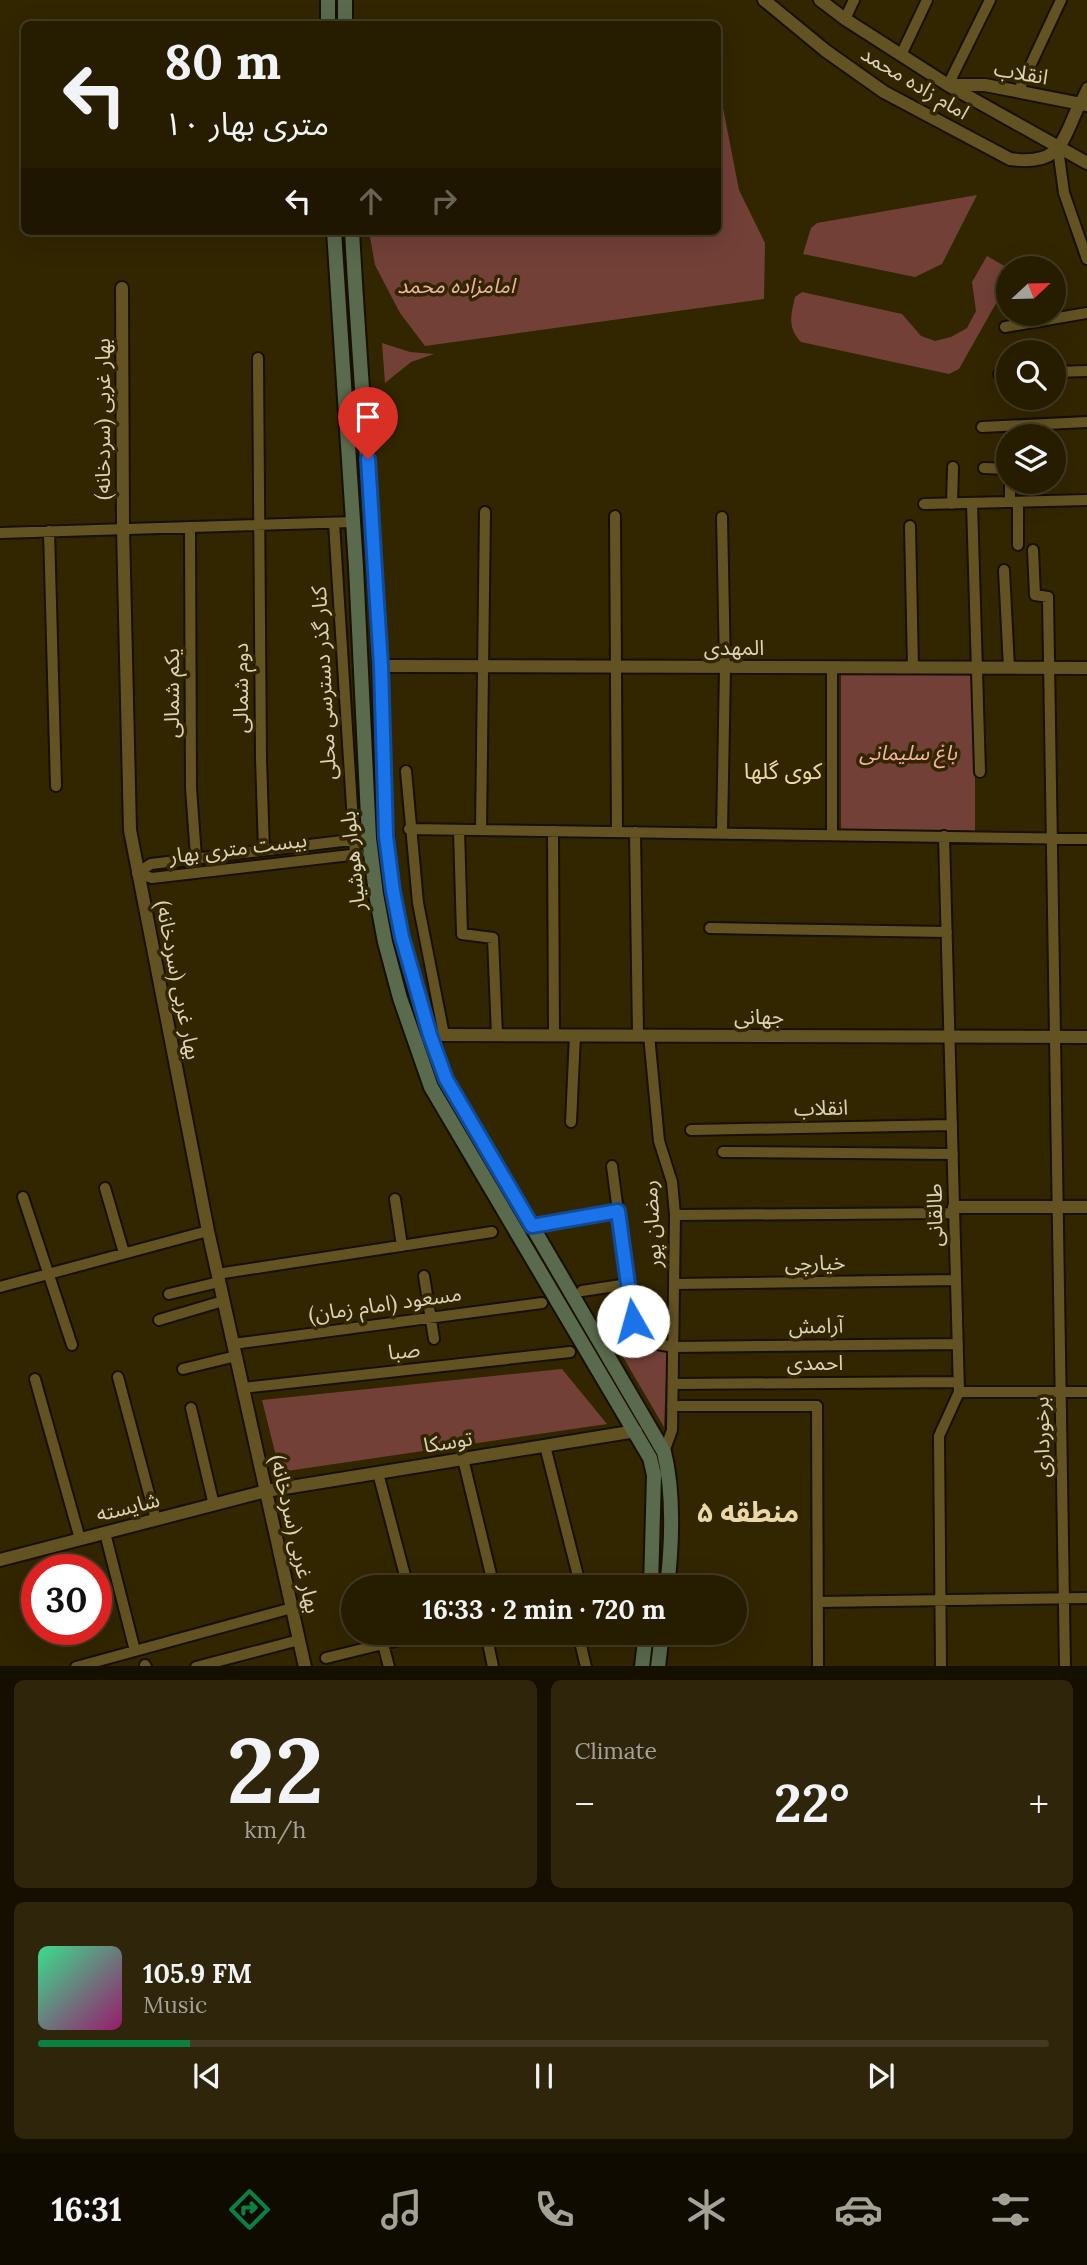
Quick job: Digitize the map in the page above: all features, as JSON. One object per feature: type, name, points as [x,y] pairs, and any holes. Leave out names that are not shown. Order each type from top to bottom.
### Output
[{"type":"main road","points":[[328,0],[328,21]]},
{"type":"main road","points":[[345,0],[345,21]]},
{"type":"main road","name":"بلوار هوشیار","points":[[334,235],[370,845],[385,942],[431,1087],[650,1458],[654,1475],[652,1575]]},
{"type":"main road","name":"بلوار هوشیار","points":[[352,235],[381,666],[386,836],[402,937],[437,1035],[446,1079],[664,1452],[669,1471],[669,1575]]},
{"type":"main road","points":[[496,1196],[505,1196],[510,1189]]},
{"type":"main road","points":[[513,1225],[517,1218],[530,1222]]},
{"type":"main road","points":[[642,1666],[645,1645]]},
{"type":"main road","points":[[658,1666],[661,1645]]},
{"type":"street","name":"امام زاده محمد","points":[[764,0],[826,51],[884,92],[1010,159],[1028,162],[1041,159],[1058,149]]},
{"type":"street","name":"امام زاده محمد","points":[[820,0],[948,85],[1087,163]]},
{"type":"street","points":[[845,19],[854,0]]},
{"type":"street","points":[[901,55],[927,0]]},
{"type":"street","points":[[948,85],[990,0]]},
{"type":"street","points":[[1018,92],[1061,0]]},
{"type":"street","name":"انقلاب","points":[[948,85],[985,85],[1083,104]]},
{"type":"street","points":[[1087,89],[1083,104],[1058,149],[1064,193],[1080,232],[1087,259]]},
{"type":"street","name":"بهار غربی (سردخانه)","points":[[122,288],[123,529],[130,830],[208,1231],[305,1666]]},
{"type":"street","points":[[1005,327],[1087,313]]},
{"type":"street","name":"دوم شمالی","points":[[258,358],[264,850]]},
{"type":"street","points":[[1066,372],[1087,371]]},
{"type":"street","points":[[982,427],[1087,422]]},
{"type":"street","points":[[952,504],[953,467]]},
{"type":"street","points":[[984,468],[996,468]]},
{"type":"street","points":[[1012,494],[1018,545]]},
{"type":"street","points":[[924,505],[1087,500]]},
{"type":"street","points":[[972,503],[980,772]]},
{"type":"street","points":[[481,830],[485,512]]},
{"type":"street","points":[[615,516],[617,832]]},
{"type":"street","points":[[722,517],[725,667],[722,833]]},
{"type":"street","points":[[0,533],[353,522]]},
{"type":"street","name":"کنار گذر دسترسی محلی","points":[[334,523],[355,854]]},
{"type":"street","points":[[910,526],[914,667]]},
{"type":"street","name":"یکم شمالی","points":[[190,527],[191,788],[196,857]]},
{"type":"street","points":[[49,531],[56,786]]},
{"type":"street","name":"برخورداری","points":[[1033,550],[1035,596],[1048,597],[1065,1666]]},
{"type":"street","points":[[1003,570],[1009,668]]},
{"type":"street","name":"المهدی","points":[[381,666],[1087,668]]},
{"type":"street","points":[[832,667],[832,834]]},
{"type":"street","points":[[406,771],[409,829],[437,1035]]},
{"type":"street","points":[[409,829],[1087,839]]},
{"type":"street","points":[[459,830],[461,934],[493,937],[497,1035]]},
{"type":"street","points":[[553,831],[554,1035]]},
{"type":"street","name":"رمضان پور","points":[[635,832],[644,1035],[659,1141],[672,1182],[675,1215],[672,1430],[664,1452]]},
{"type":"street","name":"طالقانی","points":[[944,836],[958,1387]]},
{"type":"street","name":"بیست متری بهار","points":[[137,873],[151,864],[196,857],[353,840],[370,845]]},
{"type":"street","name":"بیست متری بهار","points":[[137,873],[152,878],[355,854],[370,845]]},
{"type":"street","points":[[396,906],[418,903]]},
{"type":"street","points":[[709,928],[947,932]]},
{"type":"street","name":"جهانی","points":[[437,1035],[1087,1037]]},
{"type":"street","points":[[571,1122],[575,1035]]},
{"type":"street","name":"انقلاب","points":[[691,1130],[952,1125]]},
{"type":"street","points":[[723,1152],[953,1154]]},
{"type":"street","points":[[582,1291],[628,1284],[612,1166]]},
{"type":"street","points":[[105,1188],[124,1253]]},
{"type":"street","points":[[23,1197],[72,1345]]},
{"type":"street","points":[[395,1199],[402,1246]]},
{"type":"street","points":[[675,1215],[1087,1207]]},
{"type":"street","points":[[530,1222],[618,1211]]},
{"type":"street","points":[[0,1287],[208,1231]]},
{"type":"street","points":[[169,1294],[218,1278],[492,1232]]},
{"type":"street","points":[[424,1276],[434,1339]]},
{"type":"street","name":"خیارچی","points":[[674,1284],[956,1280]]},
{"type":"street","name":"آرامش","points":[[628,1284],[635,1340],[674,1347],[958,1344]]},
{"type":"street","points":[[159,1320],[223,1301]]},
{"type":"street","name":"مسعود (امام زمان)","points":[[183,1368],[234,1350],[430,1317],[542,1303]]},
{"type":"street","name":"صبا","points":[[243,1388],[570,1352]]},
{"type":"street","points":[[118,1377],[156,1520]]},
{"type":"street","points":[[35,1379],[80,1539]]},
{"type":"street","name":"احمدی","points":[[673,1384],[958,1387],[1087,1392]]},
{"type":"street","points":[[941,1666],[939,1436],[958,1387]]},
{"type":"street","points":[[672,1406],[817,1406],[818,1666]]},
{"type":"street","points":[[191,1408],[214,1505]]},
{"type":"street","name":"توسکا","points":[[266,1491],[636,1431]]},
{"type":"street","points":[[545,1446],[578,1575]]},
{"type":"street","points":[[463,1459],[491,1575]]},
{"type":"street","points":[[378,1473],[405,1575]]},
{"type":"street","name":"شایسته","points":[[0,1560],[266,1491]]},
{"type":"street","points":[[105,1533],[135,1651]]},
{"type":"street","points":[[818,1602],[1087,1598]]},
{"type":"street","points":[[80,1666],[292,1608]]},
{"type":"street","points":[[201,1666],[299,1640]]},
{"type":"street","points":[[326,1658],[379,1645]]},
{"type":"street","points":[[383,1645],[388,1666]]},
{"type":"street","points":[[488,1645],[493,1666]]},
{"type":"street","points":[[581,1645],[586,1666]]},
{"type":"green space","name":"امامزاده محمد","points":[[721,103],[739,190],[765,243],[764,299],[425,346],[400,313],[375,265],[370,235],[721,235]]},
{"type":"green space","points":[[977,195],[942,264],[915,277],[803,254],[811,228],[817,223]]},
{"type":"green space","points":[[987,256],[996,261],[996,303],[959,369],[949,374],[801,342],[791,321],[795,297],[802,292],[902,314],[921,336],[935,341],[951,337],[967,328],[976,311],[972,282]]},
{"type":"green space","points":[[382,343],[410,352],[434,354],[411,362],[385,383]]},
{"type":"green space","name":"باغ سلیمانی","points":[[841,674],[975,675],[975,832],[841,831]]},
{"type":"green space","points":[[616,1345],[667,1351],[664,1427]]},
{"type":"green space","points":[[562,1369],[607,1424],[280,1472],[262,1400]]},
{"type":"district","name":"کوی گلها","points":[[783,771]]},
{"type":"district","name":"منطقه ۵","points":[[748,1512]]},
{"type":"route","points":[[368,459],[381,666],[386,836],[402,937],[430,1035],[446,1079],[532,1226],[618,1211],[633,1321]]}]
